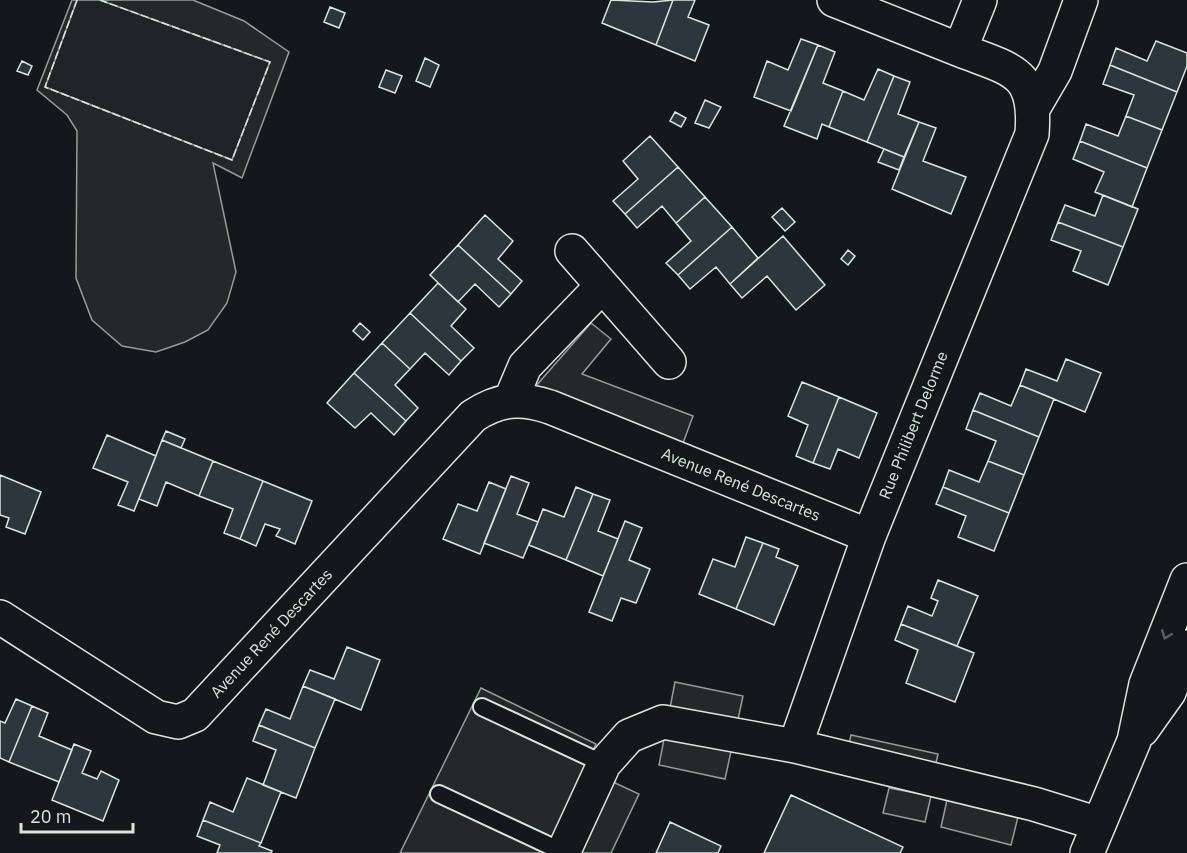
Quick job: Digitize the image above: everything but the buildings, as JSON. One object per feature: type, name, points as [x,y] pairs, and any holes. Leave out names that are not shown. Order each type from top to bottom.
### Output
[{"type":"street","points":[[834,0],[1012,71],[1027,86],[1034,107]]},
{"type":"street","points":[[960,50],[980,0]]},
{"type":"street","name":"Rue Philibert Delorme","points":[[795,746],[869,536],[1032,134],[1034,107],[1055,71],[1082,0]]},
{"type":"street","points":[[572,251],[669,362]]},
{"type":"street","points":[[511,399],[525,366],[602,286]]},
{"type":"street","name":"Avenue René Descartes","points":[[0,616],[156,717],[178,722],[195,715],[473,416],[490,405],[511,399],[531,400],[550,407],[869,536]]},
{"type":"street","points":[[563,853],[604,764],[629,736],[663,722],[795,746],[1023,801],[1093,838],[1134,741],[1146,684],[1187,580]]},
{"type":"street","points":[[1134,741],[1169,692],[1187,647]]},
{"type":"lane","points":[[482,707],[604,764]]},
{"type":"lane","points":[[439,794],[563,853]]},
{"type":"shaded area","points":[[72,0],[77,0],[45,87],[232,160],[270,62],[100,0],[193,0],[244,21],[289,52],[242,178],[213,163],[236,272],[227,303],[208,330],[185,342],[156,352],[122,346],[92,320],[76,278],[77,131],[67,115],[37,90]]},
{"type":"shaded area","points":[[77,0],[100,0],[270,62],[232,160],[45,87]]},
{"type":"shaded area","points":[[591,323],[611,339],[582,374],[693,416],[683,443],[535,387]]},
{"type":"shaded area","points":[[675,682],[743,696],[725,779],[659,765]]},
{"type":"shaded area","points":[[481,688],[596,744],[546,853],[400,853]]},
{"type":"shaded area","points":[[851,735],[938,754],[936,763],[849,744]]},
{"type":"shaded area","points":[[613,782],[639,794],[611,853],[580,853]]},
{"type":"shaded area","points":[[889,788],[931,796],[925,822],[883,813]]},
{"type":"shaded area","points":[[947,800],[1018,817],[1011,845],[941,827]]},
{"type":"fence","points":[[77,0],[45,87],[232,160],[270,62],[100,0]]}]
